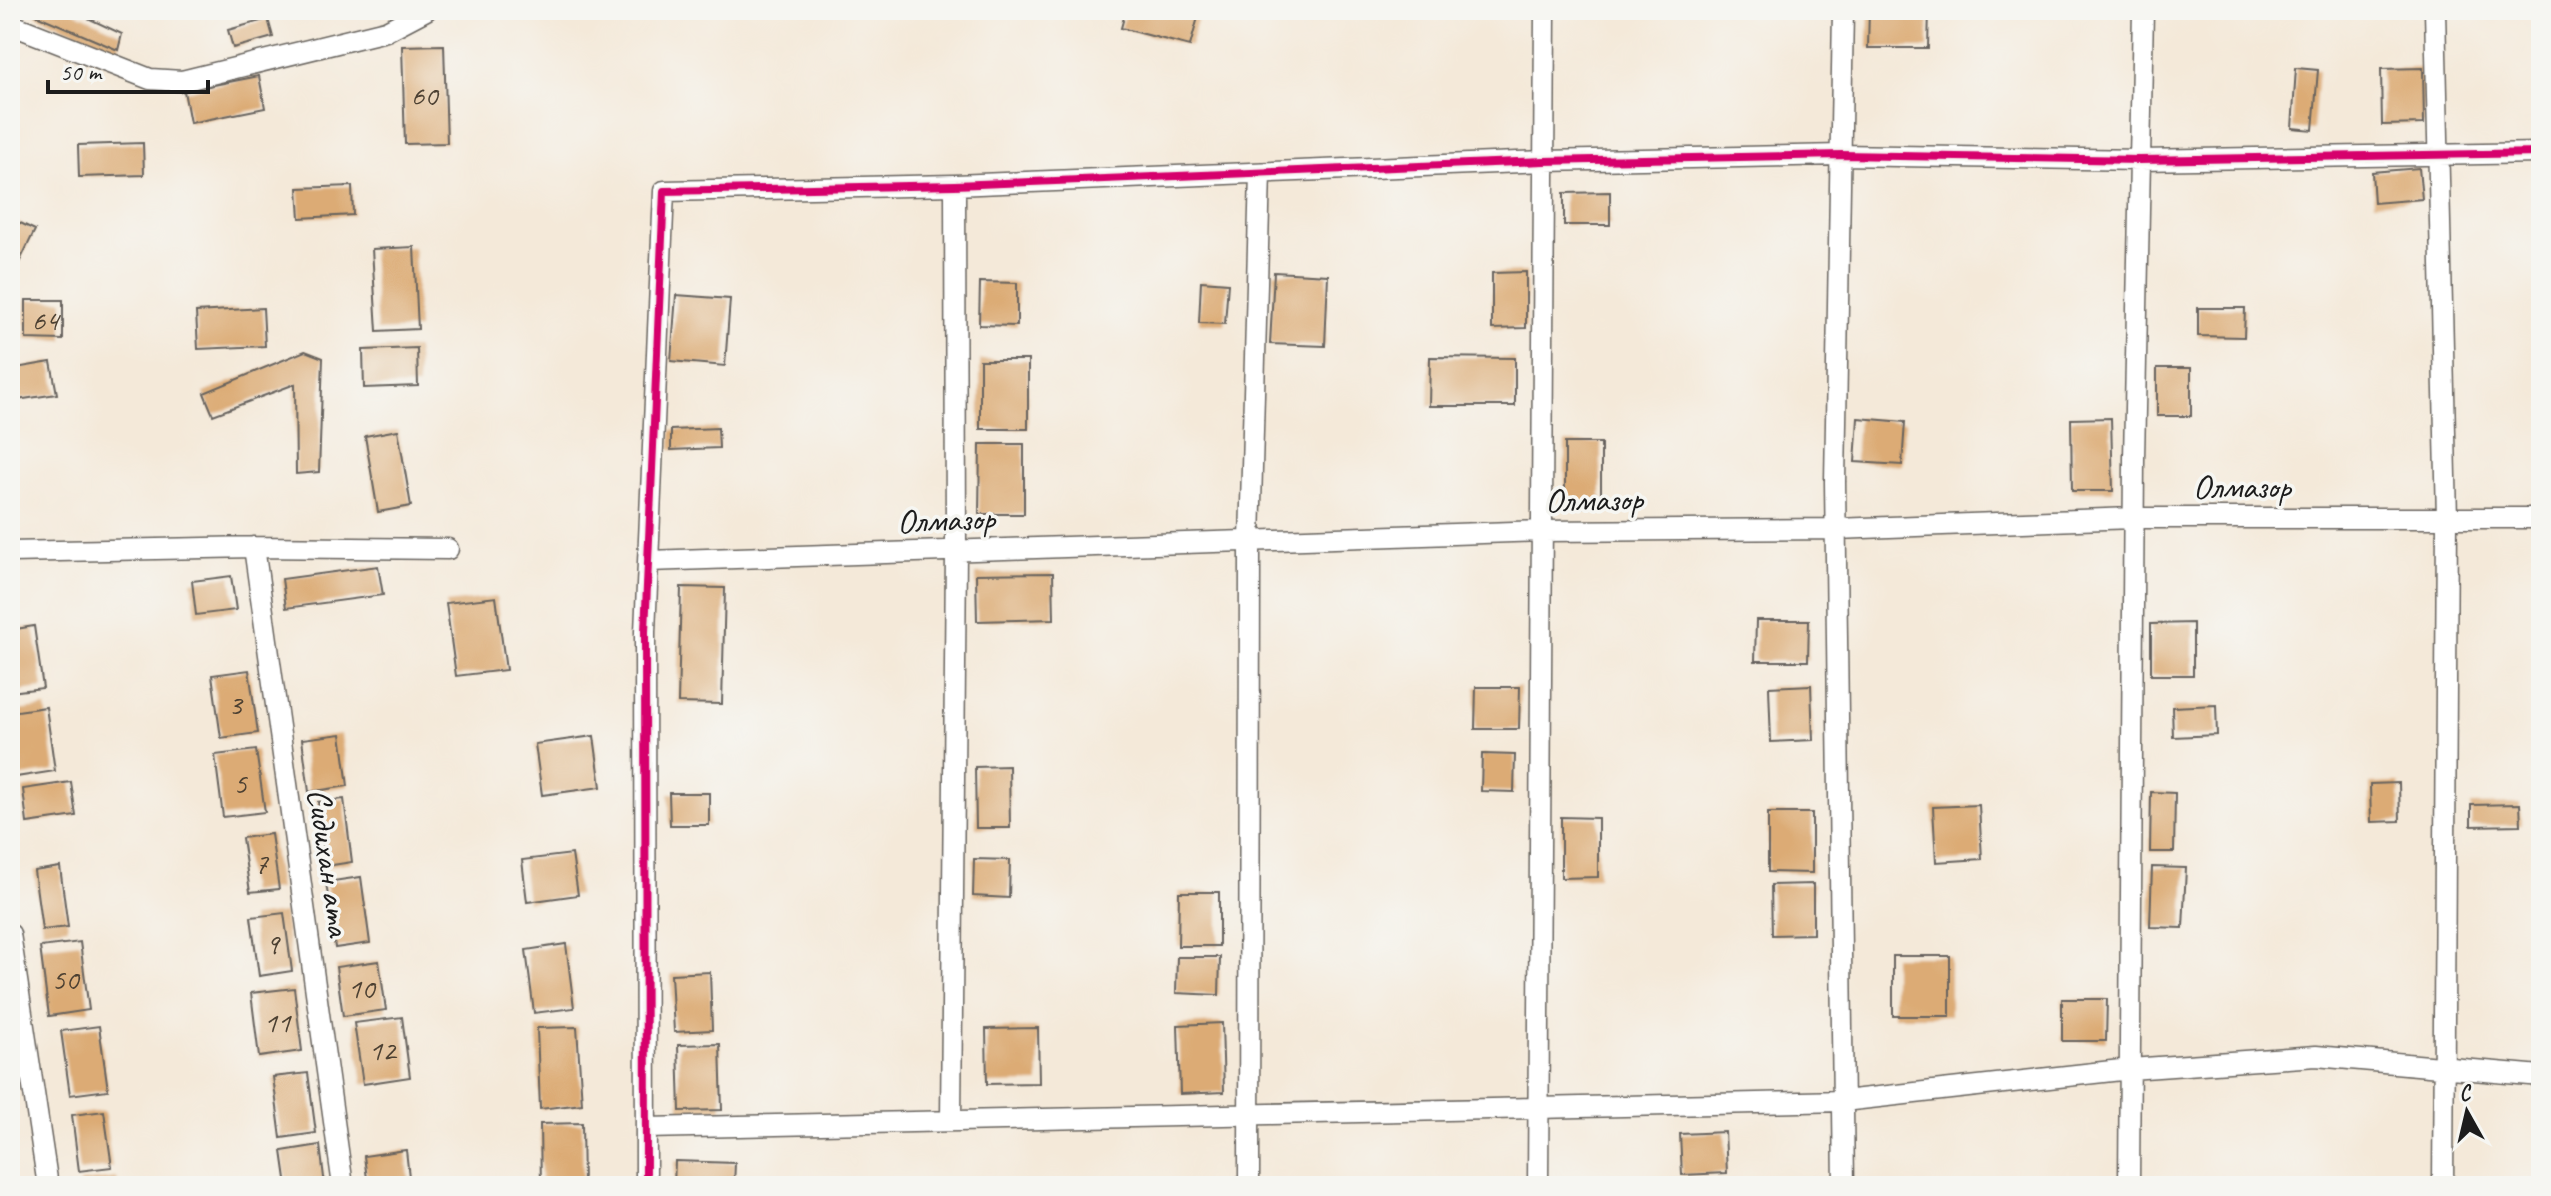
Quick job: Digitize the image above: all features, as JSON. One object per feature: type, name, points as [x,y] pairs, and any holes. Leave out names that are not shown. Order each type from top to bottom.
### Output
[{"type":"street","points":[[10,24],[150,79],[182,81],[386,31],[426,10]]},
{"type":"street","points":[[1538,1186],[1545,10]]},
{"type":"street","points":[[1843,10],[1836,529],[1844,1186]]},
{"type":"street","points":[[2129,1186],[2133,518],[2143,10]]},
{"type":"street","points":[[2435,10],[2447,518],[2443,1186]]},
{"type":"street","points":[[646,1186],[648,561],[664,191],[955,185],[1544,161],[1841,155],[2140,160],[2541,153]]},
{"type":"street","points":[[1249,1186],[1250,541],[1260,173]]},
{"type":"street","points":[[951,1120],[956,551],[955,185]]},
{"type":"street","name":"Олмазор","points":[[648,561],[1542,531],[1836,529],[2133,518],[2541,518]]},
{"type":"street","points":[[10,552],[254,547],[448,549]]},
{"type":"street","name":"Сидихан ата","points":[[254,547],[343,1186]]},
{"type":"street","points":[[10,934],[48,1186]]},
{"type":"street","points":[[646,1128],[1539,1105],[1843,1101],[2130,1069],[2316,1056],[2443,1070],[2541,1076]]},
{"type":"building","points":[[38,10],[71,10],[122,34],[118,50],[36,15]]},
{"type":"building","points":[[1126,10],[1200,10],[1190,46],[1121,28]]},
{"type":"building","points":[[1869,10],[1929,10],[1928,48],[1868,48]]},
{"type":"building","points":[[268,19],[273,37],[233,48],[228,30]]},
{"type":"building","points":[[444,45],[447,143],[405,144],[402,46]]},
{"type":"building","points":[[2296,68],[2318,70],[2313,130],[2292,128]]},
{"type":"building","points":[[2423,68],[2424,124],[2382,125],[2381,69]]},
{"type":"building","points":[[259,76],[265,108],[190,123],[184,91]]},
{"type":"building","points":[[143,143],[144,175],[79,177],[78,145]]},
{"type":"building","points":[[2419,168],[2422,199],[2374,203],[2372,172]]},
{"type":"building","points":[[352,186],[353,215],[300,218],[298,188]]},
{"type":"building","points":[[1610,192],[1610,225],[1564,225],[1564,193]]},
{"type":"building","points":[[10,218],[35,230],[15,271],[10,269]]},
{"type":"building","points":[[414,247],[418,329],[377,331],[372,249]]},
{"type":"building","points":[[1274,272],[1328,275],[1325,346],[1270,344]]},
{"type":"building","points":[[1526,272],[1526,328],[1492,329],[1492,273]]},
{"type":"building","points":[[1201,281],[1228,283],[1225,324],[1199,323]]},
{"type":"building","points":[[980,282],[1017,283],[1017,326],[979,325]]},
{"type":"building","points":[[676,295],[730,299],[725,366],[671,361]]},
{"type":"building","points":[[26,300],[63,300],[63,340],[26,339]]},
{"type":"building","points":[[263,308],[265,346],[198,349],[196,312]]},
{"type":"building","points":[[2198,308],[2245,308],[2244,337],[2198,336]]},
{"type":"building","points":[[417,348],[418,386],[364,388],[363,350]]},
{"type":"building","points":[[305,351],[323,358],[319,472],[296,474],[295,384],[213,415],[204,393]]},
{"type":"building","points":[[1430,357],[1515,358],[1515,406],[1429,406]]},
{"type":"building","points":[[980,360],[1028,360],[1028,429],[980,429]]},
{"type":"building","points":[[51,362],[57,394],[10,401],[10,369]]},
{"type":"building","points":[[2157,368],[2191,368],[2191,416],[2157,416]]},
{"type":"building","points":[[1858,418],[1905,422],[1902,465],[1855,462]]},
{"type":"building","points":[[2111,418],[2113,491],[2072,491],[2071,419]]},
{"type":"building","points":[[718,428],[719,448],[671,450],[671,430]]},
{"type":"building","points":[[398,430],[411,506],[378,512],[365,436]]},
{"type":"building","points":[[1565,443],[1601,443],[1601,507],[1565,507]]},
{"type":"building","points":[[980,444],[1024,444],[1024,514],[979,514]]},
{"type":"building","points":[[378,566],[383,595],[286,608],[282,579]]},
{"type":"building","points":[[1053,573],[1054,619],[977,621],[976,574]]},
{"type":"building","points":[[231,576],[236,610],[196,615],[192,581]]},
{"type":"building","points":[[681,587],[725,588],[722,704],[678,703]]},
{"type":"building","points":[[496,597],[506,670],[456,676],[446,603]]},
{"type":"building","points":[[1756,620],[1809,620],[1808,661],[1755,661]]},
{"type":"building","points":[[2193,623],[2193,675],[2151,675],[2151,624]]},
{"type":"building","points":[[34,626],[43,688],[10,692],[10,630]]},
{"type":"building","points":[[249,670],[258,733],[221,738],[212,675]]},
{"type":"building","points":[[1811,685],[1813,740],[1771,742],[1769,687]]},
{"type":"building","points":[[1476,687],[1520,687],[1519,729],[1475,729]]},
{"type":"building","points":[[2216,705],[2217,735],[2173,737],[2172,707]]},
{"type":"building","points":[[46,707],[55,771],[16,777],[10,712]]},
{"type":"building","points":[[341,734],[348,786],[309,792],[302,739]]},
{"type":"building","points":[[594,736],[601,787],[542,795],[535,744]]},
{"type":"building","points":[[256,750],[265,812],[223,817],[215,755]]},
{"type":"building","points":[[1482,754],[1515,755],[1514,792],[1481,791]]},
{"type":"building","points":[[1009,766],[1010,828],[976,828],[975,767]]},
{"type":"building","points":[[71,782],[76,816],[27,823],[23,789]]},
{"type":"building","points":[[2399,783],[2400,821],[2371,822],[2370,784]]},
{"type":"building","points":[[2151,792],[2175,793],[2174,852],[2150,852]]},
{"type":"building","points":[[669,793],[709,793],[709,825],[670,825]]},
{"type":"building","points":[[344,799],[352,862],[326,866],[318,802]]},
{"type":"building","points":[[2520,804],[2521,825],[2471,826],[2471,805]]},
{"type":"building","points":[[1979,805],[1982,859],[1936,862],[1933,807]]},
{"type":"building","points":[[1768,813],[1812,813],[1812,873],[1768,872]]},
{"type":"building","points":[[1561,817],[1598,818],[1598,877],[1561,878]]},
{"type":"building","points":[[271,834],[279,889],[250,892],[242,838]]},
{"type":"building","points":[[572,854],[578,895],[527,902],[522,860]]},
{"type":"building","points":[[974,859],[1010,860],[1009,898],[973,896]]},
{"type":"building","points":[[60,867],[68,927],[42,930],[34,871]]},
{"type":"building","points":[[2152,867],[2186,868],[2183,928],[2150,927]]},
{"type":"building","points":[[361,877],[370,943],[335,948],[326,882]]},
{"type":"building","points":[[1813,884],[1813,934],[1772,935],[1771,885]]},
{"type":"building","points":[[1179,892],[1219,892],[1219,946],[1178,946]]},
{"type":"building","points":[[284,913],[292,971],[259,976],[251,917]]},
{"type":"building","points":[[80,942],[89,1010],[49,1016],[40,947]]},
{"type":"building","points":[[566,944],[574,1008],[534,1013],[526,950]]},
{"type":"building","points":[[1893,956],[1950,956],[1950,1016],[1893,1016]]},
{"type":"building","points":[[1177,957],[1220,957],[1219,995],[1176,993]]},
{"type":"building","points":[[379,961],[386,1010],[343,1016],[336,967]]},
{"type":"building","points":[[710,972],[712,1030],[674,1032],[671,974]]},
{"type":"building","points":[[294,988],[302,1051],[259,1057],[251,993]]},
{"type":"building","points":[[2062,999],[2107,999],[2106,1041],[2062,1041]]},
{"type":"building","points":[[402,1017],[410,1077],[363,1084],[354,1023]]},
{"type":"building","points":[[1222,1023],[1224,1092],[1180,1094],[1178,1025]]},
{"type":"building","points":[[99,1026],[108,1090],[70,1095],[61,1031]]},
{"type":"building","points":[[577,1027],[582,1104],[540,1109],[537,1028]]},
{"type":"building","points":[[1038,1028],[1039,1083],[987,1084],[986,1029]]},
{"type":"building","points":[[720,1044],[722,1110],[680,1111],[678,1045]]},
{"type":"building","points":[[308,1073],[316,1133],[281,1138],[273,1077]]},
{"type":"building","points":[[104,1111],[112,1167],[79,1171],[72,1115]]},
{"type":"building","points":[[582,1123],[583,1186],[541,1186],[540,1124]]},
{"type":"building","points":[[1725,1132],[1727,1173],[1682,1175],[1680,1134]]},
{"type":"building","points":[[320,1145],[325,1186],[287,1186],[282,1151]]},
{"type":"building","points":[[406,1150],[410,1186],[368,1186],[364,1156]]},
{"type":"building","points":[[675,1161],[735,1163],[734,1186],[674,1186]]},
{"type":"building","points":[[117,1178],[118,1186],[80,1186],[80,1182]]},
{"type":"cycle path","points":[[646,1186],[645,632],[664,191],[955,185],[1544,161],[1841,155],[2140,160],[2541,153]]}]
